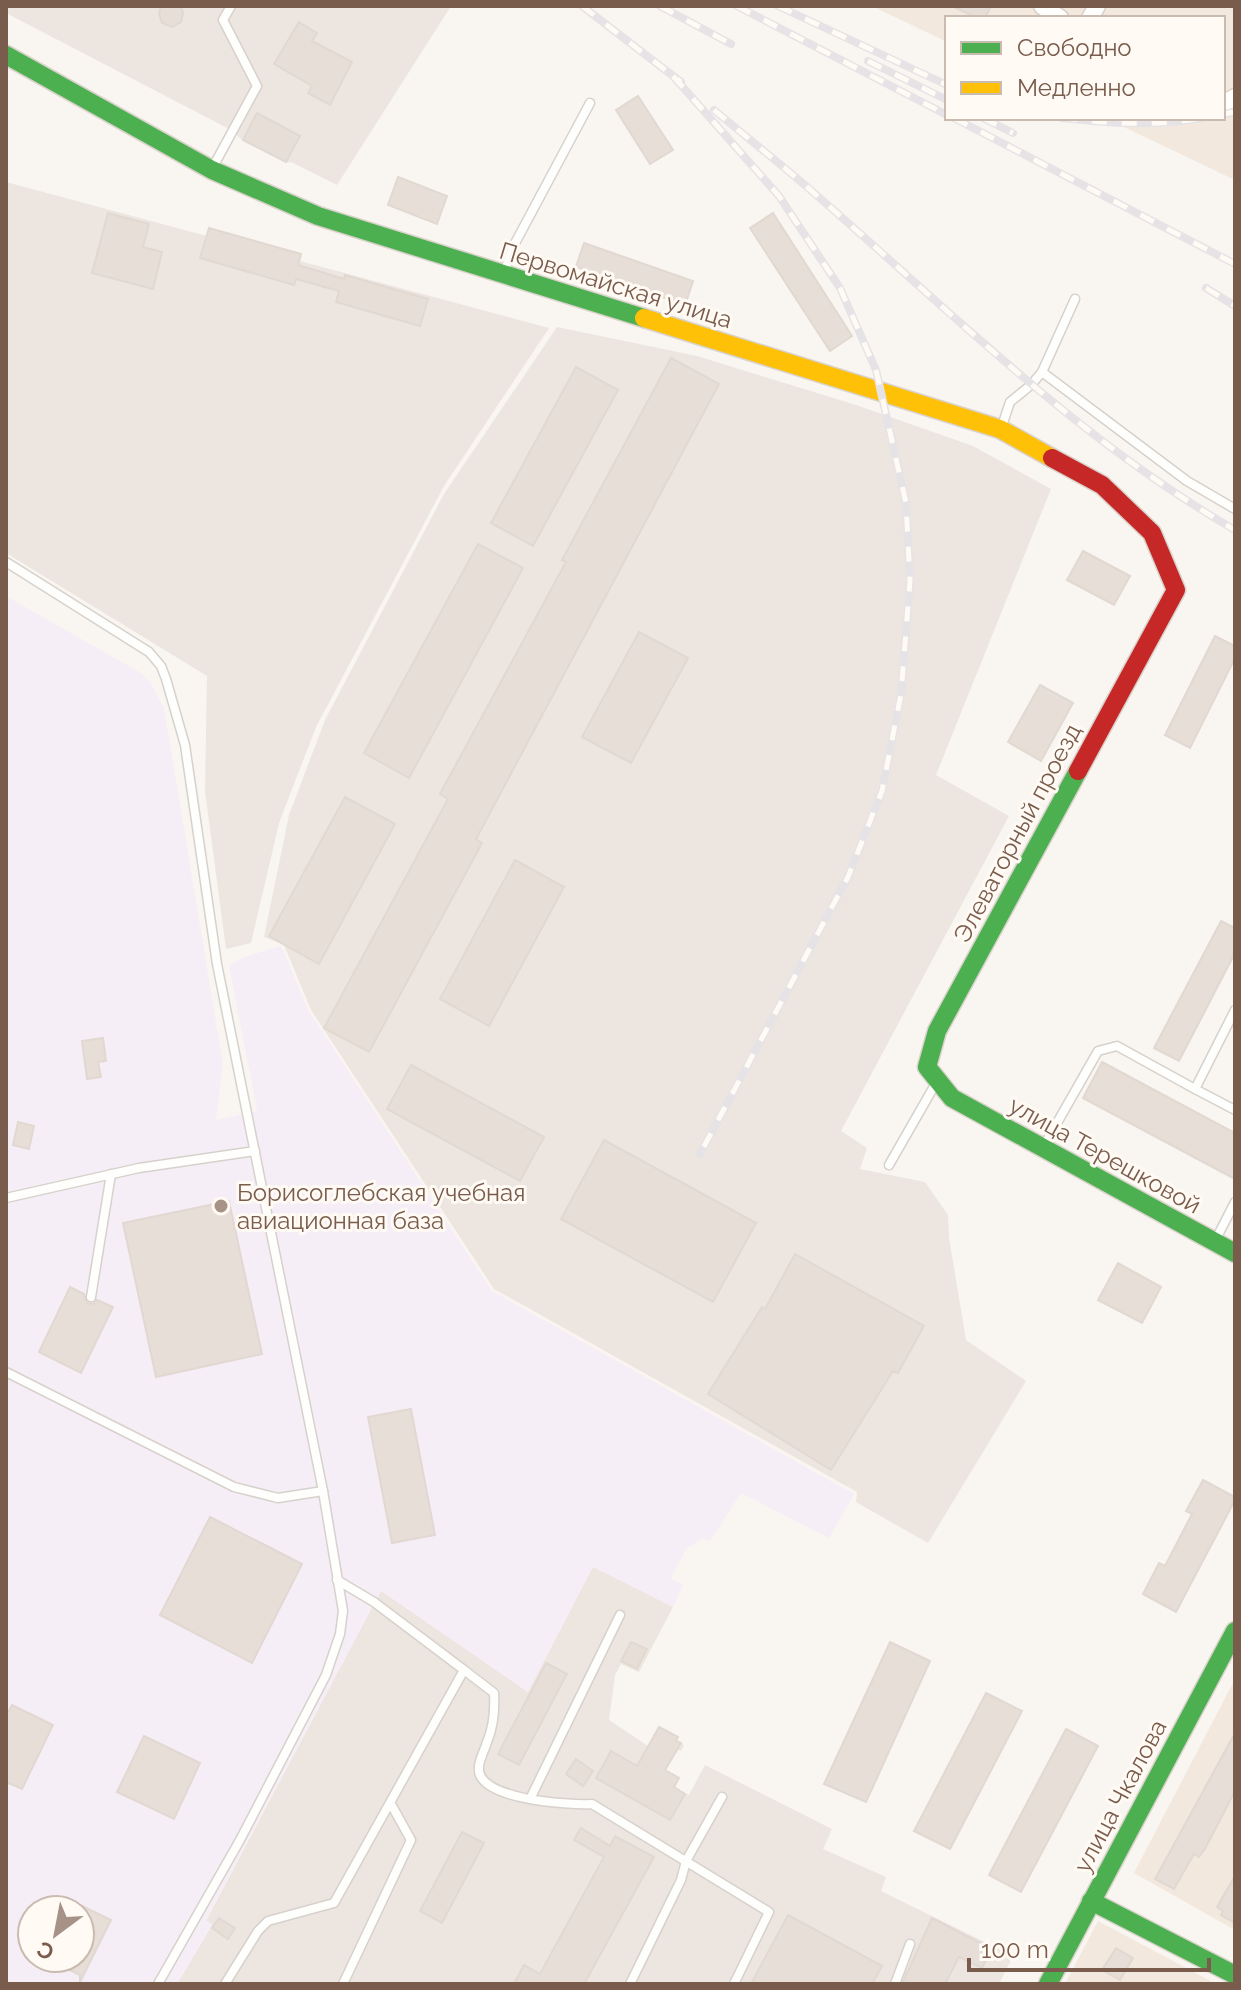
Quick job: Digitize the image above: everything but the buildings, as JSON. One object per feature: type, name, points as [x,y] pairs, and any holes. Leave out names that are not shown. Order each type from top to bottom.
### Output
[{"type":"street","name":"Первомайская улица","points":[[6,55],[212,170],[318,216],[1000,429],[1102,485],[1152,533],[1176,590]]},
{"type":"street","name":"Элеваторный проезд","points":[[938,1081],[927,1067],[937,1031],[1176,590]]},
{"type":"street","name":"улица Терешковой","points":[[938,1081],[952,1098],[1235,1253]]},
{"type":"street","name":"улица Чкалова","points":[[1048,1984],[1235,1631]]},
{"type":"street","points":[[1091,1901],[1235,1975]]},
{"type":"lane","points":[[212,170],[257,86],[223,20],[231,6]]},
{"type":"lane","points":[[504,274],[513,247],[590,103]]},
{"type":"lane","points":[[1000,429],[1010,402],[1042,372],[1075,299]]},
{"type":"lane","points":[[1042,372],[1187,481],[1235,509]]},
{"type":"lane","points":[[6,562],[149,652],[161,666],[185,745],[217,964],[323,1491],[343,1611],[340,1634],[326,1675],[240,1840],[158,1984]]},
{"type":"lane","points":[[1195,1089],[1235,1010]]},
{"type":"lane","points":[[1043,1148],[1098,1051],[1117,1046],[1235,1110]]},
{"type":"lane","points":[[889,1165],[938,1081]]},
{"type":"lane","points":[[6,1198],[111,1174],[255,1151]]},
{"type":"lane","points":[[91,1297],[111,1174]]},
{"type":"lane","points":[[1215,1242],[1235,1202]]},
{"type":"lane","points":[[6,1372],[234,1487],[278,1498],[323,1491]]},
{"type":"lane","points":[[337,1580],[374,1602],[494,1693],[495,1711],[491,1731],[478,1767],[482,1780],[497,1792],[561,1805],[592,1804],[769,1912],[734,1984]]},
{"type":"lane","points":[[531,1797],[620,1615]]},
{"type":"lane","points":[[225,1984],[258,1931],[268,1921],[334,1903],[464,1670]]},
{"type":"lane","points":[[630,1984],[681,1880],[686,1861],[722,1797]]},
{"type":"lane","points":[[343,1984],[411,1840],[391,1804]]},
{"type":"lane","points":[[895,1984],[910,1944]]},
{"type":"shaded area","points":[[6,6],[451,6],[337,185],[291,162],[286,163],[242,140],[233,131],[6,13]]},
{"type":"shaded area","points":[[872,6],[1235,6],[1235,180],[1109,120],[1225,120],[1225,16],[945,16],[945,41]]},
{"type":"shaded area","points":[[6,182],[549,328],[444,486],[316,727],[279,823],[251,943],[226,949],[205,791],[207,676],[6,553]]},
{"type":"shaded area","points":[[557,327],[697,356],[856,405],[973,446],[1051,489],[936,775],[1009,816],[841,1131],[867,1148],[860,1169],[925,1182],[948,1215],[966,1340],[1026,1381],[928,1543],[856,1502],[857,1492],[494,1289],[311,1010],[284,945],[264,937],[289,815],[325,720],[444,494]]},
{"type":"shaded area","name":"Борисоглебская учебная авиационная база","points":[[6,596],[141,673],[150,682],[164,708],[223,1065],[216,1120],[257,1111],[229,966],[244,957],[281,946],[309,1011],[492,1291],[854,1494],[829,1538],[741,1493],[710,1541],[703,1538],[686,1549],[671,1578],[683,1585],[673,1607],[593,1567],[528,1692],[381,1591],[206,1920],[212,1925],[177,1984],[6,1984]]},
{"type":"shaded area","points":[[593,1566],[673,1607],[639,1672],[621,1664],[615,1675],[609,1720],[648,1746],[659,1727],[678,1737],[677,1741],[684,1745],[681,1751],[677,1749],[663,1769],[679,1778],[674,1788],[689,1795],[705,1765],[832,1829],[823,1849],[886,1877],[881,1891],[1013,1956],[999,1984],[177,1984],[212,1925],[206,1921],[381,1590],[528,1692]]},
{"type":"shaded area","points":[[1235,1679],[1235,1930],[1134,1873]]},
{"type":"shaded area","points":[[1098,1921],[1216,1984],[1065,1984]]},
{"type":"railway","points":[[582,6],[681,82]]},
{"type":"railway","points":[[660,6],[731,44]]},
{"type":"railway","points":[[737,6],[945,114]]},
{"type":"railway","points":[[778,6],[945,84]]},
{"type":"railway","points":[[868,61],[945,99]]},
{"type":"railway","points":[[673,76],[779,196],[840,288],[876,370],[906,503],[910,581],[901,694],[882,791],[848,877],[700,1154]]},
{"type":"railway","points":[[714,110],[809,188],[1072,417],[1178,495],[1235,530]]},
{"type":"railway","points":[[1225,114],[1235,112]]},
{"type":"railway","points":[[958,120],[1235,264]]},
{"type":"railway","points":[[987,120],[1013,133]]},
{"type":"railway","points":[[1083,120],[1114,123],[1189,120]]},
{"type":"railway","points":[[1206,288],[1235,306]]},
{"type":"traffic: fast","points":[[6,55],[212,170],[318,216],[644,318]]},
{"type":"traffic: fast","points":[[1078,771],[937,1031],[927,1067],[952,1098],[1235,1253]]},
{"type":"traffic: fast","points":[[1048,1984],[1235,1631]]},
{"type":"traffic: fast","points":[[1091,1901],[1235,1975]]},
{"type":"traffic: slow","points":[[644,318],[1000,429],[1052,458]]},
{"type":"traffic: jam","points":[[1052,458],[1102,485],[1152,533],[1176,590],[1078,771]]},
{"type":"place","name":"Борисоглебская учебная авиационная база","points":[[221,1206]]}]
